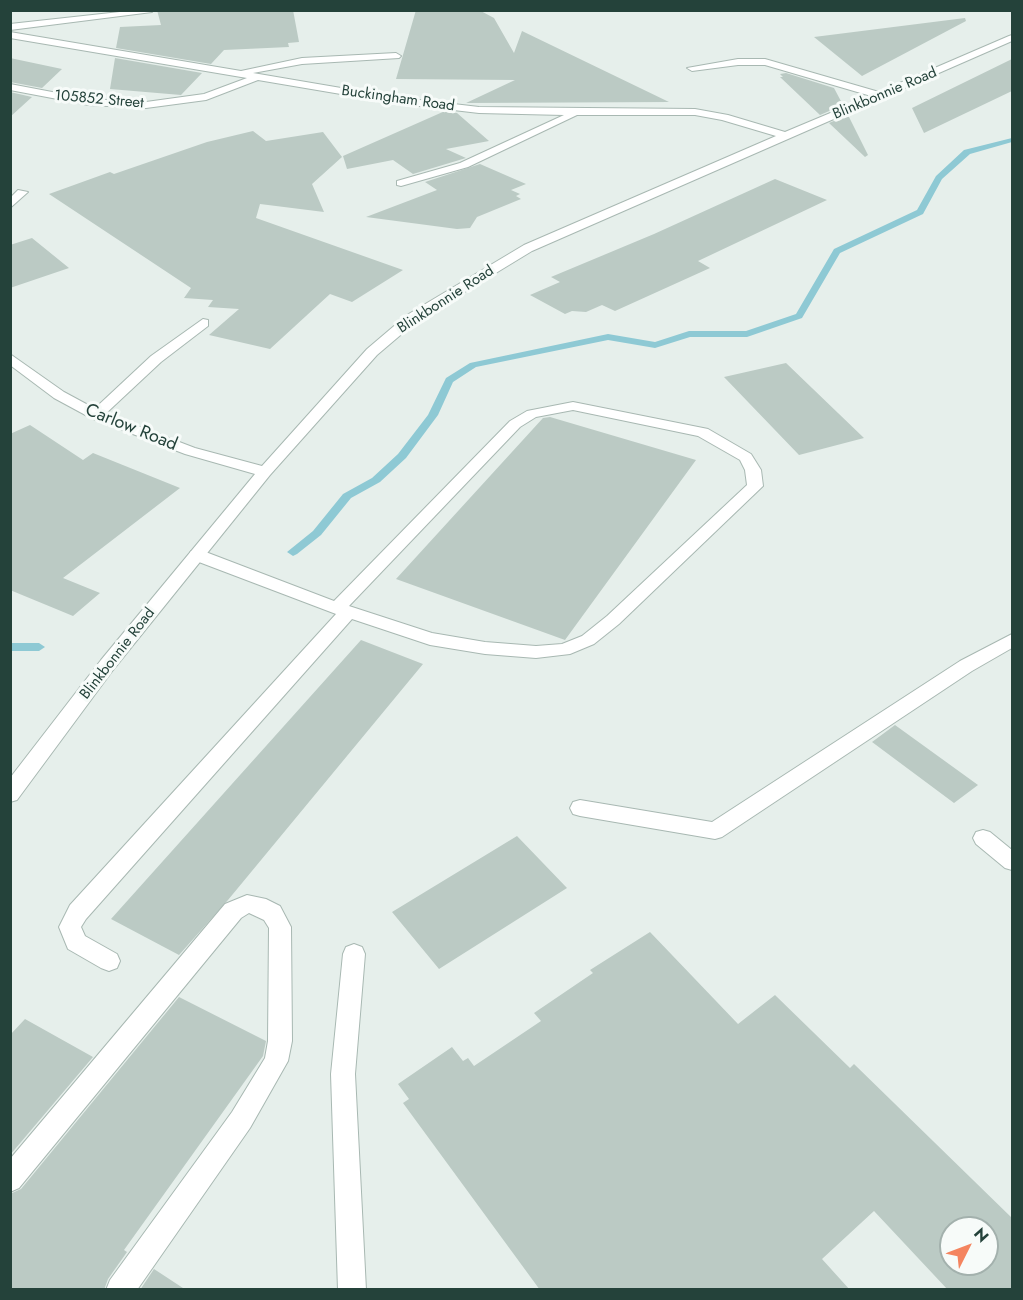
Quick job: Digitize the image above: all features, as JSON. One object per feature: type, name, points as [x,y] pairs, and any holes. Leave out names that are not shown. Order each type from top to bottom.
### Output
[{"type":"street","points":[[10,27],[148,12]]},
{"type":"street","name":"Buckingham Road","points":[[10,35],[394,100],[479,110],[695,112],[724,117],[786,136]]},
{"type":"street","name":"Blinkbonnie Road","points":[[10,794],[107,665],[264,472],[372,352],[412,318],[453,291],[528,248],[883,96],[1012,38]]},
{"type":"street","points":[[235,74],[302,61],[396,56]]},
{"type":"street","points":[[692,68],[738,62],[765,62],[883,96]]},
{"type":"street","name":"105852 Street","points":[[10,87],[89,102],[146,105],[206,98],[255,78]]},
{"type":"street","points":[[401,183],[464,165],[579,112]]},
{"type":"street","points":[[10,205],[22,192]]},
{"type":"street","points":[[96,415],[156,359],[203,323]]},
{"type":"street","name":"Carlow Road","points":[[10,358],[59,395],[96,415],[190,451],[264,472]]},
{"type":"street","points":[[109,961],[76,942],[70,927],[78,912],[342,610],[515,424],[532,414],[573,406],[702,432],[746,457],[753,470],[754,486],[705,534],[613,620],[588,640],[564,650],[536,652],[463,645],[430,639],[342,610],[197,555]]},
{"type":"street","points":[[580,808],[715,831],[966,666],[1012,640]]},
{"type":"street","points":[[983,838],[1012,862]]},
{"type":"street","points":[[10,1179],[233,910],[247,904],[258,905],[272,913],[280,927],[280,1041],[276,1061],[241,1120],[120,1290]]},
{"type":"street","points":[[352,1290],[343,1074],[354,954]]},
{"type":"building","points":[[157,10],[293,10],[299,42],[288,43],[289,47],[224,50],[211,64],[116,48],[120,27],[161,25]]},
{"type":"building","points":[[416,10],[479,10],[494,18],[514,53],[522,31],[669,102],[466,103],[515,80],[396,79]]},
{"type":"building","points":[[965,18],[966,21],[862,76],[814,37]]},
{"type":"building","points":[[10,58],[62,69],[42,88],[10,82]]},
{"type":"building","points":[[115,58],[202,73],[181,95],[110,89]]},
{"type":"building","points":[[1012,59],[1012,91],[924,133],[912,108]]},
{"type":"building","points":[[786,73],[834,88],[843,105],[820,115],[780,77],[783,77],[780,74]]},
{"type":"building","points":[[10,92],[32,97],[10,117]]},
{"type":"building","points":[[445,111],[457,113],[489,141],[446,149],[466,158],[413,174],[393,160],[347,169],[343,156]]},
{"type":"building","points":[[848,115],[868,155],[865,157],[829,123]]},
{"type":"building","points":[[253,131],[266,141],[323,132],[342,157],[312,184],[324,212],[260,204],[256,218],[403,270],[352,302],[330,294],[270,349],[209,335],[239,309],[208,307],[213,300],[184,298],[191,288],[49,194],[110,172],[114,174],[207,142]]},
{"type":"building","points":[[480,164],[526,184],[511,190],[520,194],[516,196],[521,199],[477,217],[470,228],[457,229],[366,217],[437,190],[425,182]]},
{"type":"building","points":[[775,179],[827,200],[698,261],[710,268],[615,311],[602,305],[586,312],[572,311],[565,314],[530,295],[560,282],[551,277],[654,234]]},
{"type":"building","points":[[32,238],[69,268],[10,288],[10,245]]},
{"type":"building","points":[[786,363],[864,438],[799,455],[724,377]]},
{"type":"building","points":[[550,417],[696,460],[565,640],[396,579],[543,418]]},
{"type":"building","points":[[30,425],[83,460],[93,453],[180,488],[63,578],[100,593],[73,616],[10,590],[10,434]]},
{"type":"building","points":[[361,640],[423,664],[228,900],[179,955],[111,919]]},
{"type":"building","points":[[895,725],[978,785],[954,803],[872,742]]},
{"type":"building","points":[[517,836],[567,888],[439,969],[392,912]]},
{"type":"building","points":[[650,932],[738,1024],[775,995],[850,1068],[854,1064],[1012,1218],[1012,1290],[948,1290],[874,1211],[822,1259],[850,1290],[540,1290],[403,1103],[409,1099],[398,1084],[452,1047],[463,1061],[468,1058],[474,1066],[541,1021],[534,1013],[593,973],[590,970]]},
{"type":"building","points":[[179,997],[266,1041],[263,1056],[124,1250],[127,1252],[108,1279],[104,1290],[10,1290],[10,1194],[21,1189]]},
{"type":"building","points":[[25,1019],[93,1057],[10,1155],[10,1035]]},
{"type":"building","points":[[154,1269],[186,1290],[140,1290]]},
{"type":"waterway","points":[[293,552],[317,533],[347,496],[376,480],[402,456],[433,415],[449,380],[473,365],[608,337],[655,345],[689,334],[747,334],[799,316],[837,251],[920,212],[939,178],[967,152],[1012,140]]},
{"type":"waterway","points":[[10,647],[39,647]]}]
